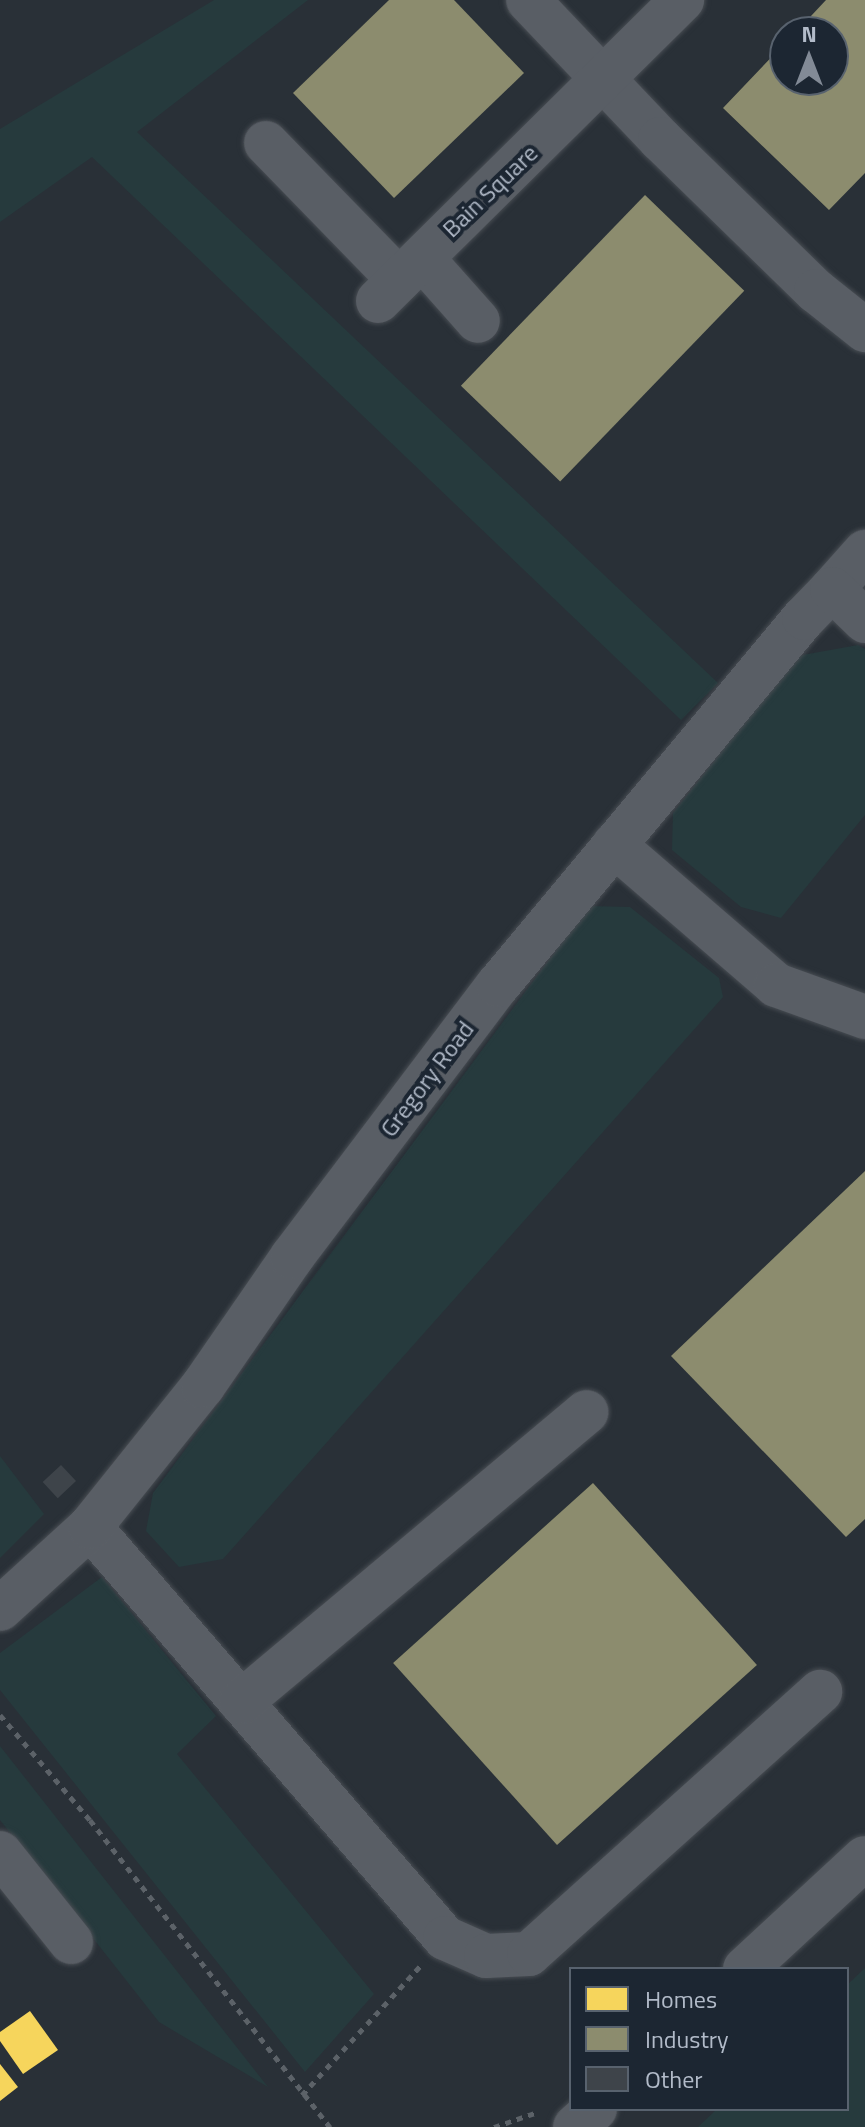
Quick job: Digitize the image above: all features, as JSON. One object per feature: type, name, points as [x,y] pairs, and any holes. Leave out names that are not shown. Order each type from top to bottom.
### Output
[{"type":"street","points":[[528,0],[660,139],[816,291],[865,330]]},
{"type":"street","name":"Bain Square","points":[[400,280],[603,82],[682,0]]},
{"type":"street","points":[[266,143],[400,280],[478,321]]},
{"type":"street","name":"Gregory Road","points":[[0,1609],[90,1527],[203,1386],[292,1257],[498,985],[865,552]]},
{"type":"street","points":[[832,589],[865,621]]},
{"type":"street","points":[[614,845],[776,985],[865,1017]]},
{"type":"street","points":[[241,1702],[587,1412]]},
{"type":"street","points":[[90,1527],[445,1938],[486,1956],[529,1954],[820,1692]]},
{"type":"street","points":[[0,1853],[71,1942]]},
{"type":"street","points":[[747,1967],[865,1858]]},
{"type":"street","points":[[560,2118],[587,2111]]},
{"type":"path","points":[[0,1715],[90,1820],[330,2127]]},
{"type":"path","points":[[302,2095],[445,1938]]},
{"type":"path","points":[[494,2127],[560,2118]]},
{"type":"green space","points":[[214,0],[308,0],[137,132],[718,683],[681,720],[92,157],[0,222],[0,129]]},
{"type":"green space","points":[[858,645],[865,649],[865,815],[781,918],[741,907],[672,850],[673,813],[797,656]]},
{"type":"green space","points":[[589,906],[630,907],[719,978],[723,997],[223,1559],[179,1567],[146,1531],[153,1493]]},
{"type":"green space","points":[[0,1456],[44,1514],[0,1558]]},
{"type":"green space","points":[[102,1577],[216,1716],[177,1754],[374,1994],[305,2072],[0,1690],[0,1653]]},
{"type":"green space","points":[[0,1746],[268,2087],[159,2022],[0,1820]]},
{"type":"green space","points":[[865,1968],[865,2127],[698,2127],[715,2111],[849,2111],[849,1983]]},
{"type":"building: Homes","points":[[30,2011],[58,2050],[23,2074],[0,2041],[0,2032]]},
{"type":"building: Homes","points":[[0,2064],[18,2087],[0,2101]]},
{"type":"building: Industry","points":[[389,0],[454,0],[524,73],[394,198],[293,93]]},
{"type":"building: Industry","points":[[826,0],[865,0],[865,173],[829,210],[723,108],[769,60],[769,96],[849,96],[849,16],[811,16]]},
{"type":"building: Industry","points":[[645,195],[744,291],[560,481],[461,386]]},
{"type":"building: Industry","points":[[865,1171],[865,1519],[846,1537],[671,1356]]},
{"type":"building: Industry","points":[[593,1483],[757,1665],[557,1845],[393,1663]]},
{"type":"building: Other","points":[[61,1465],[76,1481],[58,1498],[43,1482]]}]
